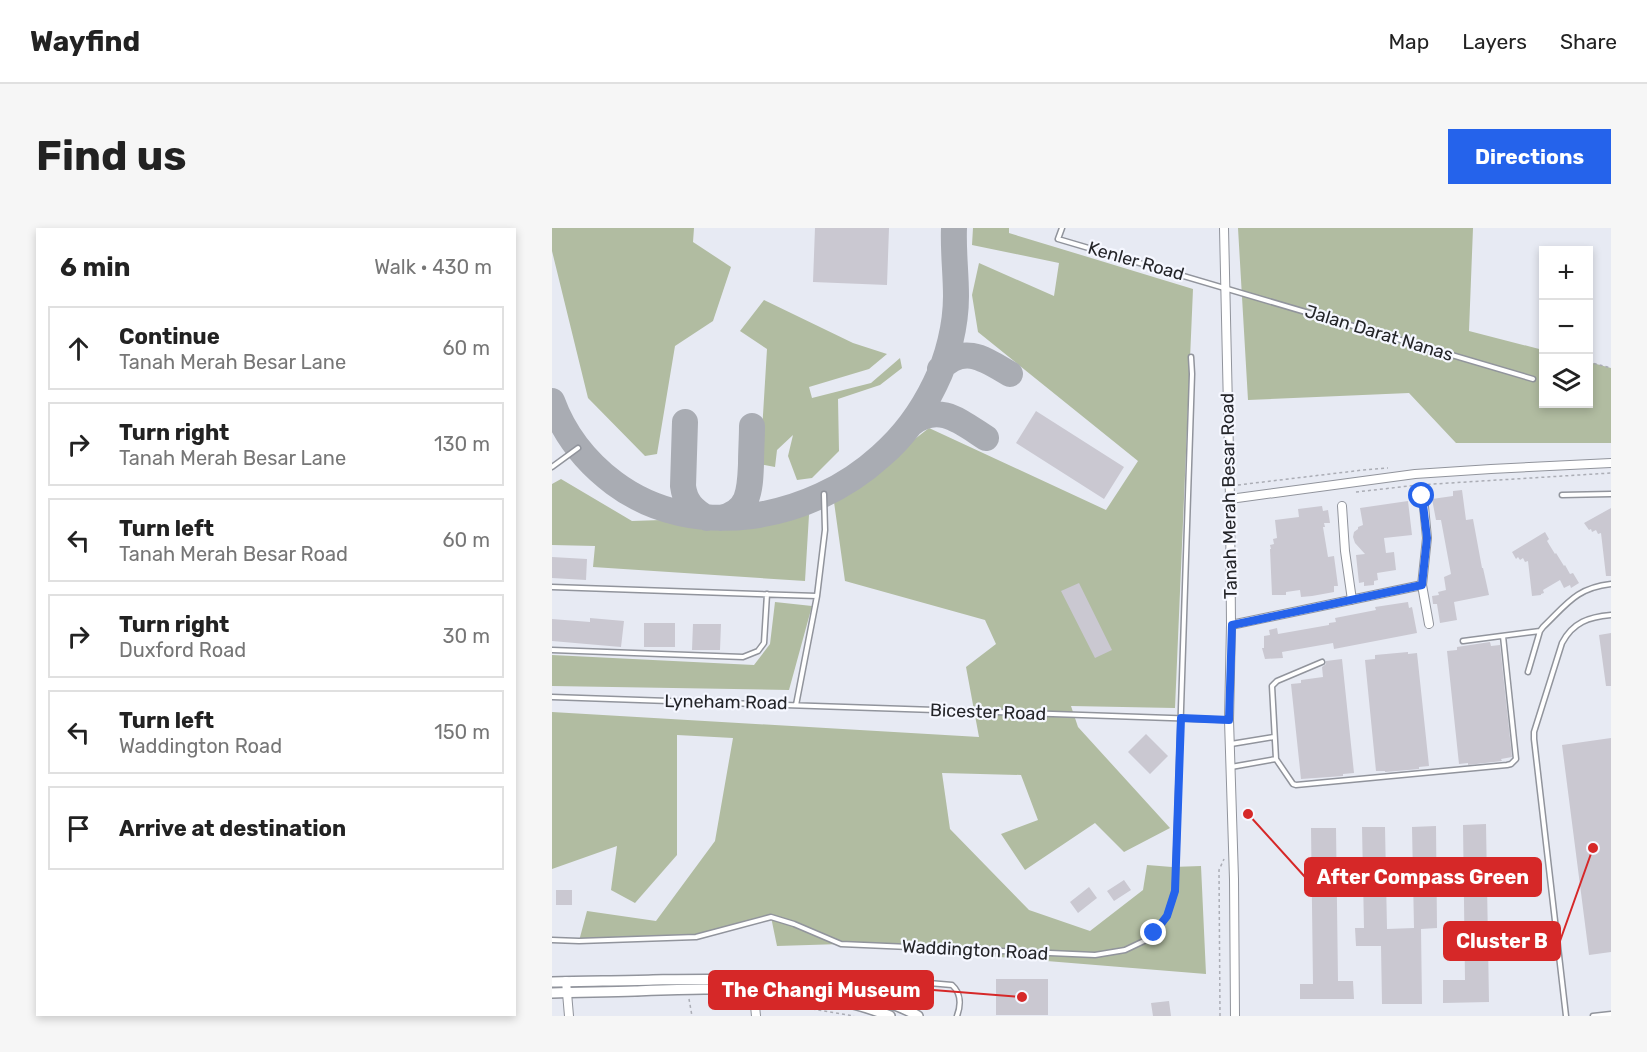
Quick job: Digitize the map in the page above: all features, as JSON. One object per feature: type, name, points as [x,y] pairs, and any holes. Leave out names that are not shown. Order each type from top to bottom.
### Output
[{"type":"street","name":"Tanah Merah Besar Road","points":[[1224,228],[1232,625],[1229,720],[1235,1016]]},
{"type":"street","points":[[1230,499],[1415,474],[1611,463]]},
{"type":"street","points":[[1422,496],[1427,538],[1422,585],[1429,624]]},
{"type":"street","points":[[1342,506],[1352,600]]},
{"type":"street","points":[[1232,625],[1422,585]]},
{"type":"street","points":[[552,982],[686,979],[837,1000],[890,1016]]},
{"type":"street","points":[[566,981],[569,1016]]},
{"type":"street","points":[[552,993],[753,988],[807,983],[864,995],[900,1007],[918,1016]]},
{"type":"street","points":[[753,988],[756,1016]]},
{"type":"lane","name":"Kenler Road","points":[[1062,228],[1058,239],[1224,287]]},
{"type":"lane","name":"Jalan Darat Nanas","points":[[1224,287],[1533,379]]},
{"type":"lane","name":"Waddington Road","points":[[552,940],[696,937],[771,917],[841,944],[1095,955],[1125,950],[1144,941],[1154,933],[1167,916],[1175,891],[1191,357]]},
{"type":"lane","points":[[552,467],[578,448]]},
{"type":"lane","name":"Lyneham Road","points":[[552,697],[796,705],[817,596],[825,530],[824,494]]},
{"type":"lane","points":[[1562,495],[1611,494]]},
{"type":"lane","points":[[1528,672],[1540,631],[1578,594],[1588,588],[1611,584]]},
{"type":"lane","points":[[552,587],[817,596]]},
{"type":"lane","points":[[552,650],[743,657],[758,651],[764,643],[767,594]]},
{"type":"lane","points":[[1566,1016],[1533,735],[1566,634],[1593,616],[1611,615]]},
{"type":"lane","points":[[1463,641],[1540,631]]},
{"type":"lane","points":[[1322,662],[1277,681],[1272,686],[1276,759],[1291,781],[1296,784],[1507,765],[1516,759],[1503,636]]},
{"type":"lane","name":"Bicester Road","points":[[796,705],[1229,720]]},
{"type":"lane","points":[[1230,745],[1274,737]]},
{"type":"lane","points":[[1231,767],[1276,759]]},
{"type":"lane","points":[[864,995],[871,978],[952,985],[960,999],[957,1016]]},
{"type":"lane","points":[[1593,1016],[1611,1014]]},
{"type":"path","points":[[1593,363],[1611,368]]},
{"type":"path","points":[[1220,1016],[1219,870],[1225,857]]},
{"type":"path","points":[[753,988],[769,995],[771,1002],[854,1016]]},
{"type":"path","points":[[689,994],[692,1016]]},
{"type":"green space","points":[[552,228],[694,228],[693,242],[731,267],[713,321],[675,346],[657,454],[645,456],[588,398],[552,251]]},
{"type":"green space","points":[[973,228],[1009,228],[1009,233],[1193,289],[1175,708],[1071,706],[1078,727],[1170,828],[1124,852],[1095,823],[1025,870],[1001,834],[1038,820],[1021,775],[942,773],[950,829],[1029,910],[1090,931],[1143,890],[1147,865],[1201,866],[1206,974],[841,944],[777,946],[771,917],[696,937],[579,941],[587,911],[656,921],[715,841],[733,738],[677,735],[677,855],[635,903],[611,890],[617,846],[552,869],[552,712],[979,737],[966,667],[996,644],[985,620],[845,581],[834,502],[929,428],[1106,510],[1138,461],[978,332],[972,295],[979,263],[1054,296],[1059,263],[972,245]]},
{"type":"green space","points":[[1238,228],[1473,228],[1469,331],[1539,349],[1539,408],[1593,408],[1593,363],[1611,368],[1611,443],[1456,443],[1409,393],[1248,400]]},
{"type":"green space","points":[[764,300],[853,343],[887,354],[869,369],[809,387],[812,398],[871,383],[900,358],[902,368],[880,385],[838,399],[839,451],[812,478],[797,480],[788,456],[793,435],[777,450],[775,467],[760,464],[767,349],[740,331]]},
{"type":"green space","points":[[561,479],[632,521],[809,515],[805,581],[593,567],[595,546],[552,545],[552,484]]},
{"type":"green space","points":[[775,602],[812,606],[789,690],[552,686],[552,655],[754,665],[770,644]]},
{"type":"building","points":[[815,228],[889,228],[887,285],[813,282]]},
{"type":"building","points":[[1036,411],[1124,467],[1104,499],[1016,443]]},
{"type":"building","points":[[1462,490],[1466,520],[1473,519],[1489,595],[1454,602],[1457,620],[1440,623],[1437,604],[1433,604],[1432,596],[1439,595],[1438,592],[1446,590],[1444,577],[1451,574],[1441,520],[1436,520],[1432,499],[1453,496],[1453,491]]},
{"type":"building","points":[[1408,501],[1412,535],[1384,538],[1386,553],[1394,552],[1396,570],[1377,573],[1378,580],[1374,581],[1374,585],[1364,586],[1364,582],[1359,583],[1356,555],[1365,554],[1355,543],[1353,537],[1358,527],[1363,525],[1360,508]]},
{"type":"building","points":[[1322,506],[1323,511],[1328,510],[1330,523],[1324,523],[1325,527],[1323,527],[1328,557],[1334,556],[1338,586],[1334,586],[1334,592],[1312,596],[1301,597],[1300,590],[1286,592],[1286,595],[1272,595],[1270,545],[1274,544],[1273,539],[1277,538],[1275,520],[1299,517],[1298,509]]},
{"type":"building","points":[[1611,508],[1611,576],[1606,576],[1601,533],[1598,534],[1596,530],[1592,532],[1584,523]]},
{"type":"building","points":[[1545,532],[1549,539],[1547,541],[1555,554],[1579,583],[1571,588],[1570,585],[1564,588],[1560,580],[1543,590],[1544,593],[1541,595],[1532,596],[1528,561],[1525,562],[1523,558],[1520,560],[1518,557],[1516,559],[1512,552]]},
{"type":"building","points":[[552,557],[587,559],[586,580],[552,578]]},
{"type":"building","points":[[1079,583],[1112,650],[1095,658],[1061,591]]},
{"type":"building","points":[[1408,602],[1409,608],[1412,607],[1417,633],[1334,649],[1333,643],[1282,652],[1283,658],[1265,659],[1262,648],[1264,648],[1264,636],[1270,635],[1269,630],[1277,628],[1278,634],[1329,625],[1329,623],[1336,622],[1335,618],[1376,610],[1375,607]]},
{"type":"building","points":[[590,618],[624,621],[621,647],[552,641],[552,619],[590,622]]},
{"type":"building","points":[[644,623],[675,623],[675,647],[644,647]]},
{"type":"building","points":[[693,624],[721,624],[720,650],[692,650]]},
{"type":"building","points":[[1611,633],[1611,686],[1606,686],[1599,635]]},
{"type":"building","points":[[1490,642],[1491,646],[1500,645],[1512,757],[1501,759],[1502,761],[1459,764],[1447,651],[1457,650],[1457,647]]},
{"type":"building","points":[[1408,652],[1408,654],[1417,653],[1429,766],[1419,767],[1419,769],[1376,771],[1365,660],[1375,659],[1375,655]]},
{"type":"building","points":[[1342,659],[1354,773],[1301,779],[1291,684],[1323,677],[1322,667],[1326,661]]},
{"type":"building","points":[[1146,734],[1168,756],[1150,774],[1128,752]]},
{"type":"building","points":[[1611,738],[1611,952],[1589,955],[1562,745]]},
{"type":"building","points":[[1486,824],[1489,1002],[1443,1003],[1443,980],[1465,980],[1463,825]]},
{"type":"building","points":[[1436,826],[1437,928],[1421,929],[1422,1004],[1382,1004],[1381,946],[1356,946],[1355,928],[1364,928],[1362,827],[1385,827],[1387,929],[1414,928],[1412,827]]},
{"type":"building","points":[[1311,828],[1336,828],[1338,981],[1353,981],[1354,999],[1300,999],[1300,984],[1313,984]]},
{"type":"building","points":[[1124,880],[1131,890],[1114,901],[1107,891]]},
{"type":"building","points":[[1089,887],[1097,898],[1078,913],[1070,902]]},
{"type":"building","points":[[556,890],[572,890],[572,905],[556,905]]},
{"type":"building","points":[[996,979],[1048,979],[1048,1015],[996,1015]]},
{"type":"building","points":[[1169,1001],[1171,1016],[1153,1016],[1151,1003]]},
{"type":"taxiway","points":[[552,401],[563,425],[585,457],[614,483],[646,502],[680,513],[715,518],[751,516],[787,508],[821,496],[853,478],[897,440],[912,423],[940,374],[955,318],[954,228]]},
{"type":"taxiway","points":[[940,369],[949,361],[966,355],[984,359],[1010,374]]},
{"type":"taxiway","points":[[911,424],[921,418],[940,415],[959,421],[986,438]]},
{"type":"taxiway","points":[[685,422],[684,492],[690,505],[707,518]]},
{"type":"taxiway","points":[[720,518],[737,511],[743,505],[749,490],[752,426]]},
{"type":"place","name":"After Compass Green","points":[[1248,814]]},
{"type":"place","name":"Cluster B","points":[[1593,848]]},
{"type":"place","name":"The Changi Museum","points":[[1022,997]]},
{"type":"route","points":[[1154,933],[1167,916],[1175,891],[1181,718],[1229,720],[1232,625],[1422,585],[1427,538],[1422,496]]}]
